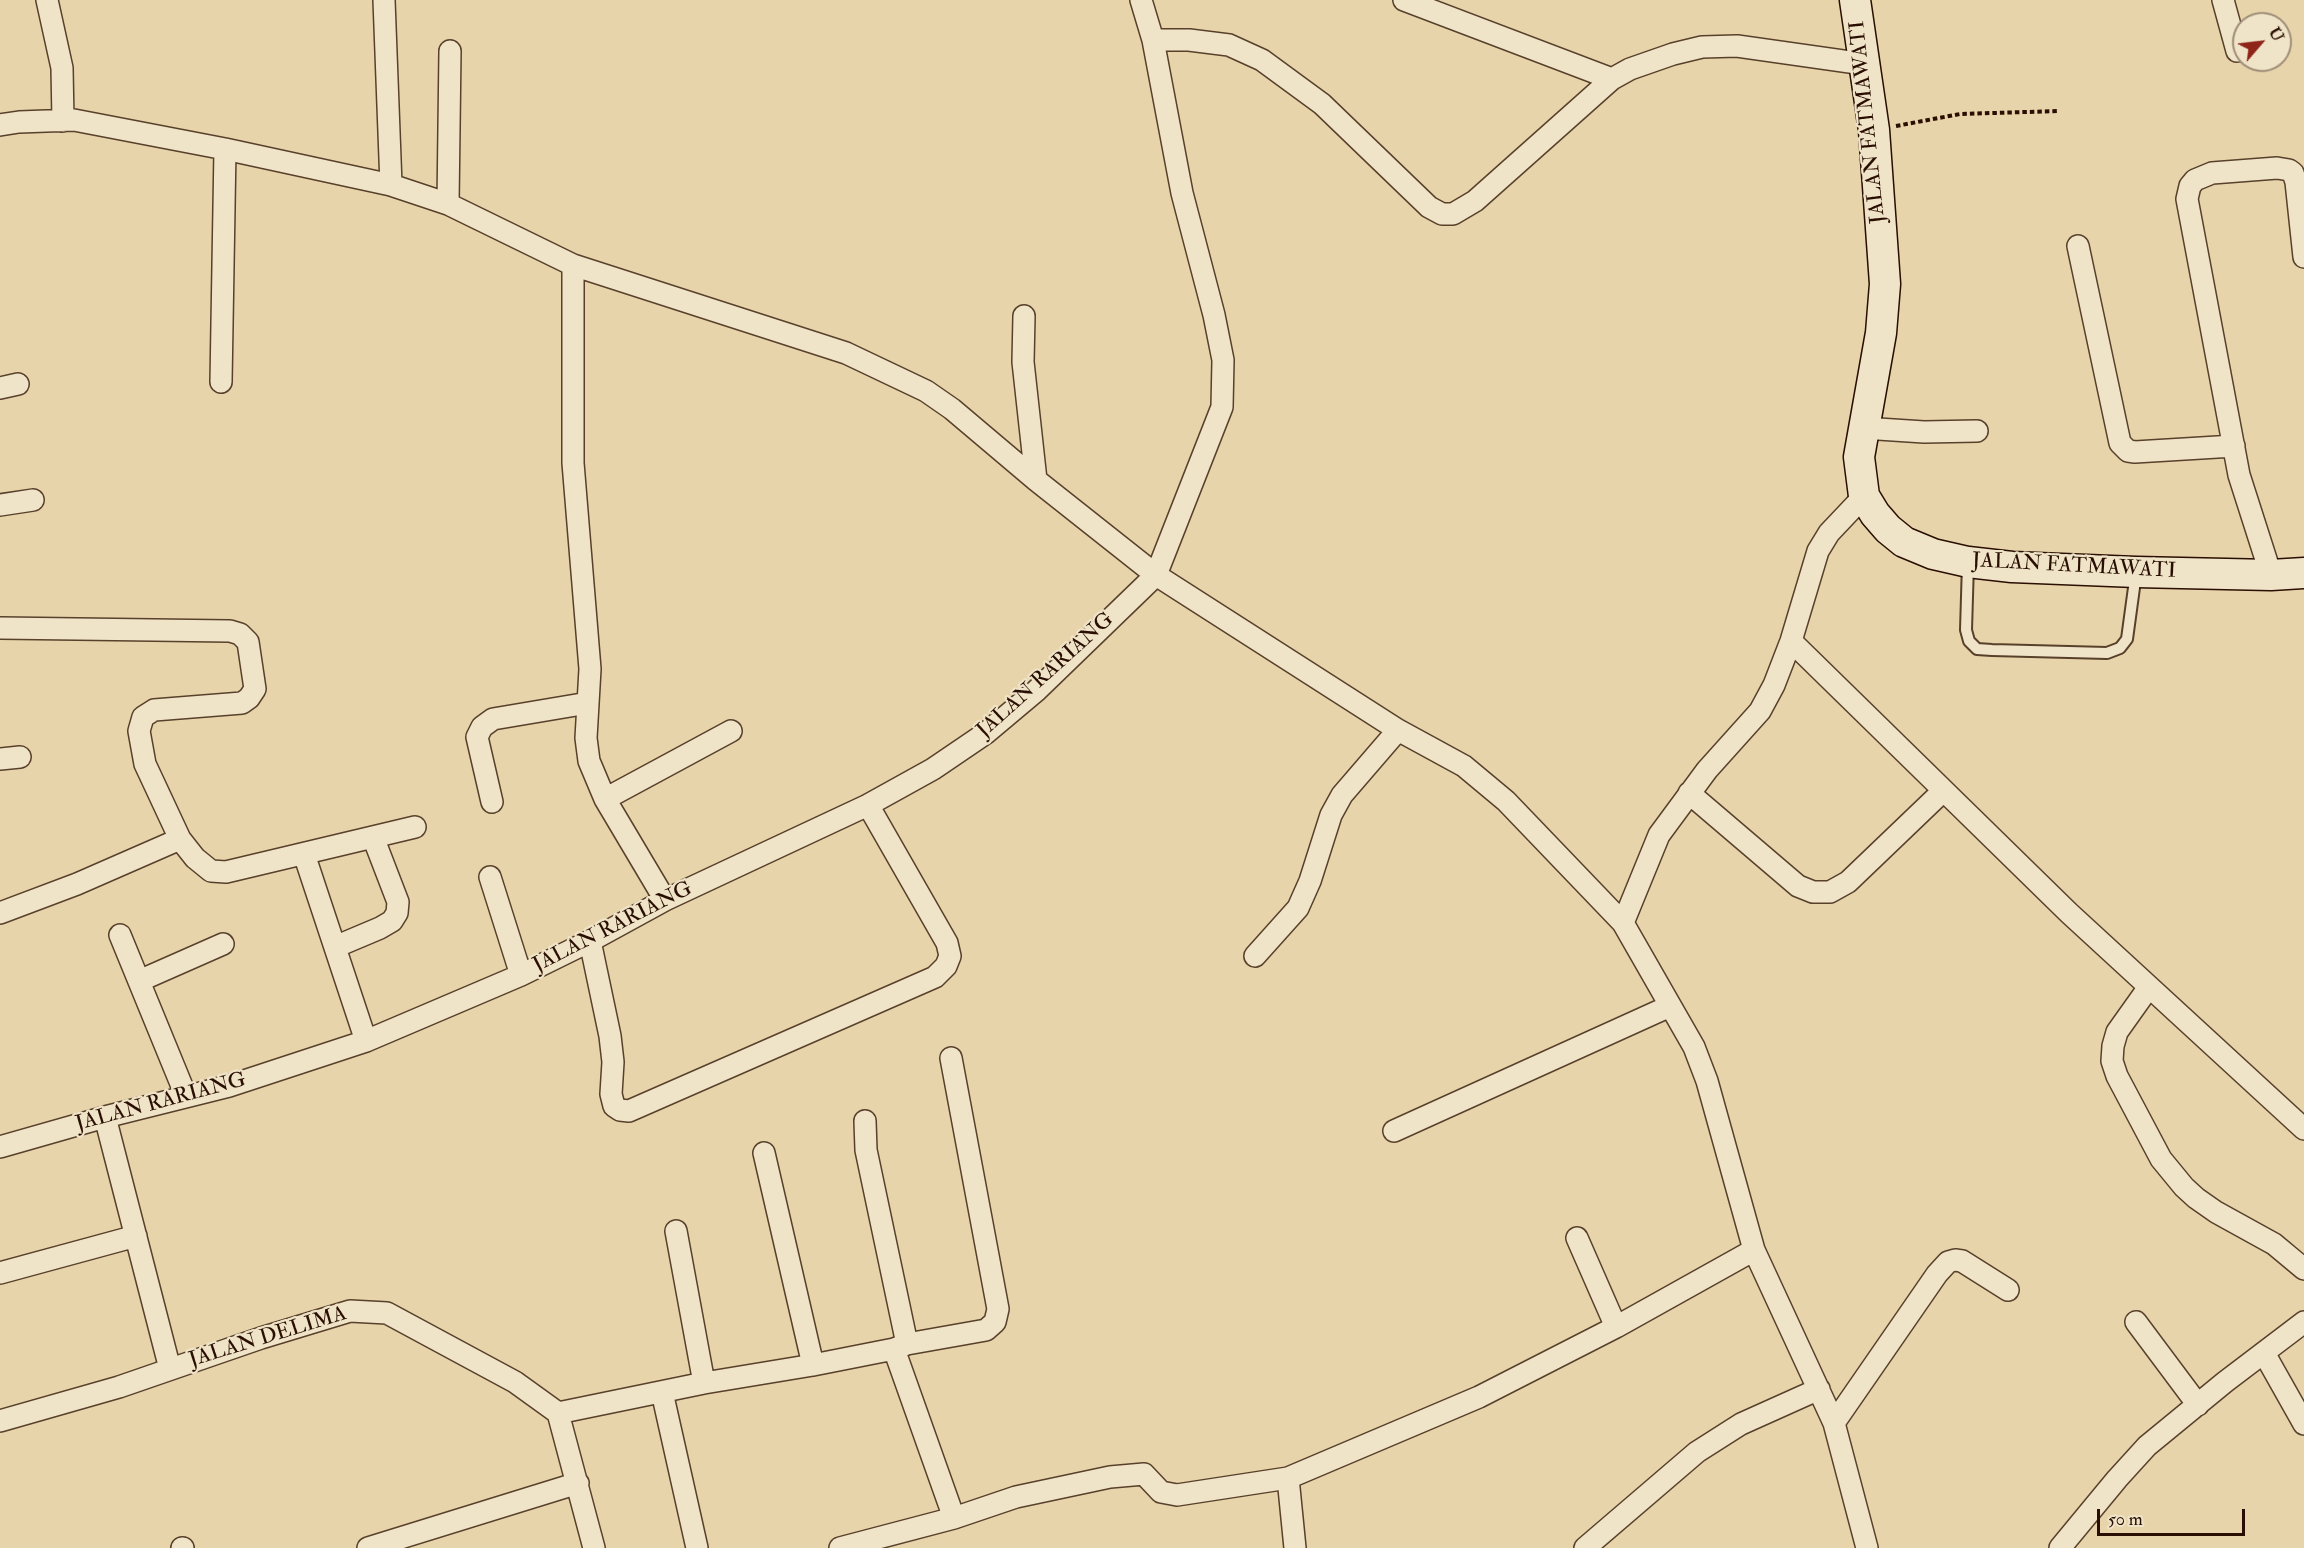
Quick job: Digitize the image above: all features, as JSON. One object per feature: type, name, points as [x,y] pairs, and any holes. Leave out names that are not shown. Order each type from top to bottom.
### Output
[{"type":"street","points":[[47,0],[62,68],[63,122]]},
{"type":"street","points":[[384,0],[391,185]]},
{"type":"street","points":[[1141,0],[1153,40],[1182,193],[1214,315],[1223,360],[1222,406],[1156,575]]},
{"type":"street","points":[[1404,0],[1612,79]]},
{"type":"street","name":"JALAN FATMAWATI","points":[[1855,0],[1874,130],[1885,284],[1881,333],[1859,457],[1864,496],[1881,521],[1904,542],[1934,554],[1968,562],[2012,567],[2136,572],[2271,575],[2304,573]]},
{"type":"street","points":[[2223,0],[2232,33]]},
{"type":"street","points":[[1153,40],[1189,40],[1229,45],[1262,60],[1322,104],[1429,207],[1442,214],[1453,214],[1476,201],[1612,79],[1630,69],[1672,54],[1702,47],[1737,46],[1864,64]]},
{"type":"street","points":[[448,204],[450,51]]},
{"type":"street","points":[[0,125],[74,120],[225,149],[391,185],[448,204],[573,265],[846,353],[926,391],[952,409],[1036,480],[1156,575],[1398,730],[1464,766],[1506,801],[1623,923],[1694,1047],[1707,1081],[1754,1250],[1834,1423],[1867,1548]]},
{"type":"street","points":[[221,382],[225,149]]},
{"type":"street","points":[[2271,575],[2239,475],[2187,198],[2188,191],[2195,180],[2212,173],[2283,168],[2293,173],[2300,181],[2304,257]]},
{"type":"street","points":[[2078,246],[2120,443],[2128,451],[2135,452],[2234,446]]},
{"type":"street","points":[[573,265],[573,463],[590,669],[586,738],[589,761],[605,799],[665,900]]},
{"type":"street","points":[[1024,316],[1023,362],[1036,480]]},
{"type":"street","points":[[1863,428],[1924,432],[1977,431]]},
{"type":"street","points":[[1623,923],[1659,836],[1689,793],[1760,711],[1791,641],[1818,551],[1828,533],[1864,496]]},
{"type":"street","points":[[0,505],[33,500]]},
{"type":"street","name":"JALAN RARIANG","points":[[0,1147],[105,1117],[229,1086],[366,1041],[520,975],[590,941],[665,900],[868,806],[933,769],[986,733],[1036,691],[1156,575]]},
{"type":"street","points":[[0,628],[230,631],[240,634],[248,642],[255,690],[249,698],[242,703],[154,710],[143,717],[138,730],[145,764],[180,838],[195,858],[211,871],[226,873],[415,827]]},
{"type":"street","points":[[1791,641],[2069,913],[2304,1129]]},
{"type":"street","points":[[492,802],[477,737],[482,727],[494,719],[588,703]]},
{"type":"street","points":[[1255,956],[1298,908],[1310,881],[1330,815],[1342,795],[1398,730]]},
{"type":"street","points":[[605,799],[731,731]]},
{"type":"street","points":[[1689,793],[1798,886],[1813,892],[1830,892],[1848,882],[1943,791]]},
{"type":"street","points":[[590,941],[614,1062],[611,1094],[614,1106],[628,1111],[935,977],[946,966],[950,956],[947,943],[868,806]]},
{"type":"street","points":[[335,947],[380,928],[392,921],[397,913],[398,902],[373,837]]},
{"type":"street","points":[[0,913],[77,884],[180,838]]},
{"type":"street","points":[[304,854],[366,1041]]},
{"type":"street","points":[[490,877],[520,975]]},
{"type":"street","points":[[120,935],[186,1096]]},
{"type":"street","points":[[139,981],[223,944]]},
{"type":"street","points":[[2149,987],[2117,1032],[2112,1046],[2112,1061],[2117,1076],[2161,1159],[2196,1198],[2216,1212],[2274,1244],[2304,1269]]},
{"type":"street","points":[[1394,1131],[1670,1006]]},
{"type":"street","points":[[594,1548],[558,1413],[986,1330],[995,1322],[998,1309],[951,1058]]},
{"type":"street","points":[[105,1117],[170,1369]]},
{"type":"street","points":[[865,1121],[866,1150],[901,1346],[954,1518]]},
{"type":"street","points":[[764,1153],[813,1365]]},
{"type":"street","points":[[676,1231],[704,1383]]},
{"type":"street","points":[[0,1273],[136,1236]]},
{"type":"street","points":[[1577,1238],[1616,1327]]},
{"type":"street","points":[[840,1548],[954,1518],[1016,1497],[1110,1477],[1144,1474],[1161,1492],[1177,1496],[1288,1478],[1479,1397],[1616,1327],[1754,1250]]},
{"type":"street","points":[[1834,1423],[1937,1274],[1948,1262],[1962,1261],[2008,1290]]},
{"type":"street","name":"JALAN DELIMA","points":[[0,1421],[119,1387],[350,1311],[387,1313],[515,1382],[558,1413]]},
{"type":"street","points":[[2136,1322],[2198,1405]]},
{"type":"street","points":[[2060,1548],[2147,1446],[2304,1322]]},
{"type":"street","points":[[2264,1353],[2304,1424]]},
{"type":"street","points":[[1585,1548],[1697,1452],[1741,1424],[1819,1389]]},
{"type":"street","points":[[662,1392],[697,1548]]},
{"type":"street","points":[[1288,1478],[1295,1548]]},
{"type":"street","points":[[368,1548],[578,1483]]},
{"type":"lane","points":[[1968,562],[1966,630],[1969,640],[1977,649],[1992,650],[2108,653],[2120,648],[2127,639],[2136,572]]},
{"type":"path","points":[[1874,130],[1960,114],[2059,111]]}]
